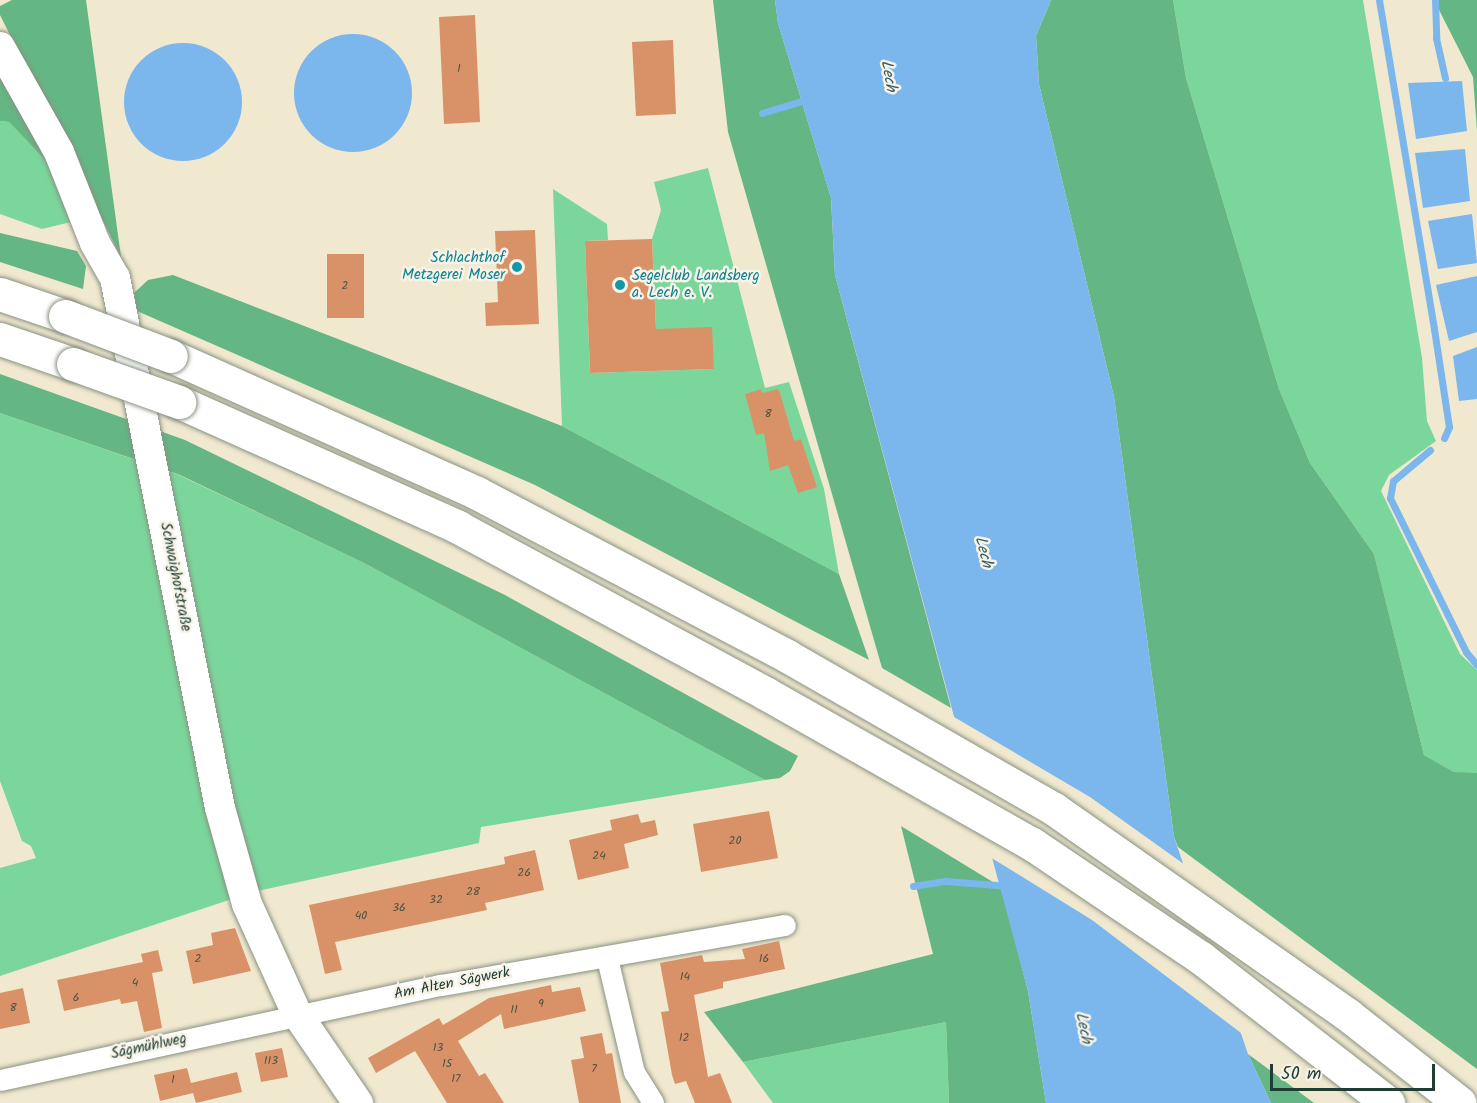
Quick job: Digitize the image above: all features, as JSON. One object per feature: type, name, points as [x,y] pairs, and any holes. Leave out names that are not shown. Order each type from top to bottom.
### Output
[{"type":"highway","points":[[0,294],[171,356],[477,493],[787,656],[1053,810],[1330,1002],[1460,1103]]},
{"type":"highway","points":[[0,339],[179,402],[458,527],[765,693],[1032,844],[1201,958],[1388,1103]]},
{"type":"street","name":"Schwaighofstraße","points":[[0,47],[58,152],[95,243],[115,278],[220,808],[247,904],[297,1014],[358,1103]]},
{"type":"street","name":"Am Alten Sägwerk","points":[[297,1014],[566,962],[607,958],[785,925]]},
{"type":"street","points":[[607,958],[634,1072],[653,1103]]},
{"type":"street","name":"Sägmühlweg","points":[[0,1080],[297,1014]]},
{"type":"green space","points":[[12,0],[86,0],[121,257],[0,15],[0,6]]},
{"type":"green space","points":[[713,0],[775,0],[778,23],[831,198],[835,275],[951,708],[882,668],[728,132]]},
{"type":"green space","points":[[1051,0],[1173,0],[1186,78],[1279,389],[1310,463],[1374,554],[1424,755],[1454,772],[1477,773],[1477,1069],[1178,847],[1174,837],[1114,397],[1039,84],[1036,36]]},
{"type":"green space","points":[[1173,0],[1363,0],[1422,358],[1427,421],[1436,441],[1389,475],[1381,491],[1460,654],[1477,670],[1477,773],[1473,776],[1454,772],[1424,755],[1374,554],[1310,463],[1279,389],[1186,78]]},
{"type":"green space","points":[[1434,0],[1477,0],[1477,131],[1473,77]]},
{"type":"green space","points":[[0,68],[48,159],[45,160],[9,122],[0,121]]},
{"type":"green space","points":[[0,121],[9,122],[45,160],[48,159],[71,222],[42,229],[0,214]]},
{"type":"green space","points":[[708,168],[765,388],[789,382],[824,489],[839,574],[562,426],[553,189],[607,224],[608,240],[585,241],[590,373],[713,369],[656,329],[652,239],[661,210],[654,182]]},
{"type":"green space","points":[[0,233],[77,251],[86,266],[83,289],[0,262]]},
{"type":"green space","points":[[173,275],[562,426],[839,574],[869,660],[535,485],[137,311],[134,293],[148,280]]},
{"type":"green space","points":[[0,374],[185,440],[505,595],[798,756],[790,771],[780,778],[765,780],[364,563],[180,475],[0,413]]},
{"type":"green space","points":[[0,413],[179,475],[364,563],[765,780],[481,827],[479,843],[253,892],[0,976],[0,868],[36,858],[31,846],[22,841],[0,781]]},
{"type":"green space","points":[[901,826],[1001,887],[1028,991],[1046,1103],[949,1103],[946,1022],[743,1062],[704,1012],[933,954]]},
{"type":"green space","points":[[946,1022],[949,1103],[773,1103],[743,1062]]},
{"type":"green space","points":[[1248,1054],[1314,1103],[1271,1103]]},
{"type":"water","name":"Lech","points":[[775,0],[1051,0],[1036,36],[1039,84],[1114,397],[1174,837],[1248,1054],[1271,1103],[1046,1103],[1028,991],[835,275],[831,198],[778,23]]},
{"type":"water","points":[[353,34],[386,44],[402,60],[412,93],[402,126],[386,142],[353,152],[320,142],[304,126],[294,93],[304,60],[320,44]]},
{"type":"water","points":[[183,43],[216,53],[232,69],[242,102],[232,135],[216,151],[183,161],[150,151],[134,135],[124,102],[134,69],[150,53]]},
{"type":"water","points":[[1462,81],[1467,131],[1416,139],[1408,83]]},
{"type":"water","points":[[1465,149],[1470,201],[1423,208],[1415,153]]},
{"type":"water","points":[[1472,214],[1477,263],[1438,269],[1428,221]]},
{"type":"water","points":[[1477,276],[1477,332],[1449,341],[1436,285]]},
{"type":"water","points":[[1477,347],[1477,399],[1459,401],[1453,356]]},
{"type":"pier","points":[[949,714],[1090,797],[1188,867],[1245,1036],[1092,920],[990,857]]},
{"type":"building","points":[[475,15],[480,122],[444,124],[439,17]]},
{"type":"building","points":[[673,40],[676,114],[636,116],[632,42]]},
{"type":"building","name":"Schlachthof Metzgerei Moser","points":[[535,230],[539,324],[486,326],[485,303],[498,302],[495,231]]},
{"type":"building","name":"Segelclub Landsberg a. Lech e. V.","points":[[652,239],[656,329],[712,327],[714,369],[590,373],[585,241]]},
{"type":"building","points":[[327,254],[364,254],[364,318],[327,318]]},
{"type":"building","points":[[761,389],[762,393],[778,389],[794,441],[801,439],[817,487],[798,493],[788,465],[770,471],[764,433],[756,435],[745,394]]},
{"type":"building","points":[[769,811],[778,858],[701,872],[693,824]]},
{"type":"building","points":[[638,814],[641,823],[655,820],[658,835],[624,844],[629,868],[578,880],[569,840],[612,830],[610,820]]},
{"type":"building","points":[[535,850],[544,890],[485,903],[487,910],[335,942],[342,970],[325,974],[309,905],[505,864],[504,857]]},
{"type":"building","points":[[235,928],[251,971],[193,984],[186,951],[213,945],[211,933]]},
{"type":"building","points":[[779,941],[785,969],[723,982],[723,988],[694,995],[708,1077],[720,1073],[732,1103],[695,1103],[686,1081],[675,1084],[672,1075],[661,1012],[669,1011],[660,963],[702,955],[704,962],[745,959],[742,949]]},
{"type":"building","points":[[158,950],[163,971],[152,973],[162,1028],[144,1032],[137,1001],[121,1004],[120,999],[64,1011],[57,980],[143,962],[141,954]]},
{"type":"building","points":[[551,985],[552,992],[580,987],[586,1011],[504,1029],[501,1014],[458,1041],[479,1076],[485,1073],[504,1103],[447,1103],[415,1051],[376,1073],[368,1058],[439,1018],[443,1025],[489,998]]},
{"type":"building","points":[[23,988],[30,1023],[0,1029],[0,993]]},
{"type":"building","points":[[602,1033],[606,1054],[612,1053],[621,1103],[579,1103],[571,1060],[584,1058],[580,1037]]},
{"type":"building","points":[[282,1048],[288,1077],[261,1082],[255,1053]]},
{"type":"building","points":[[187,1068],[191,1083],[237,1072],[242,1092],[196,1103],[193,1093],[160,1101],[154,1075]]},
{"type":"waterway","points":[[1379,0],[1449,427],[1444,438]]},
{"type":"waterway","points":[[1435,0],[1436,38],[1445,78]]},
{"type":"waterway","points":[[762,113],[808,99]]},
{"type":"waterway","points":[[1430,450],[1393,481],[1390,498],[1466,652],[1477,665]]},
{"type":"waterway","points":[[913,886],[946,881],[1009,886]]},
{"type":"place","name":"Schlachthof Metzgerei Moser","points":[[517,267]]},
{"type":"place","name":"Segelclub Landsberg a. Lech e. V.","points":[[620,285]]}]
